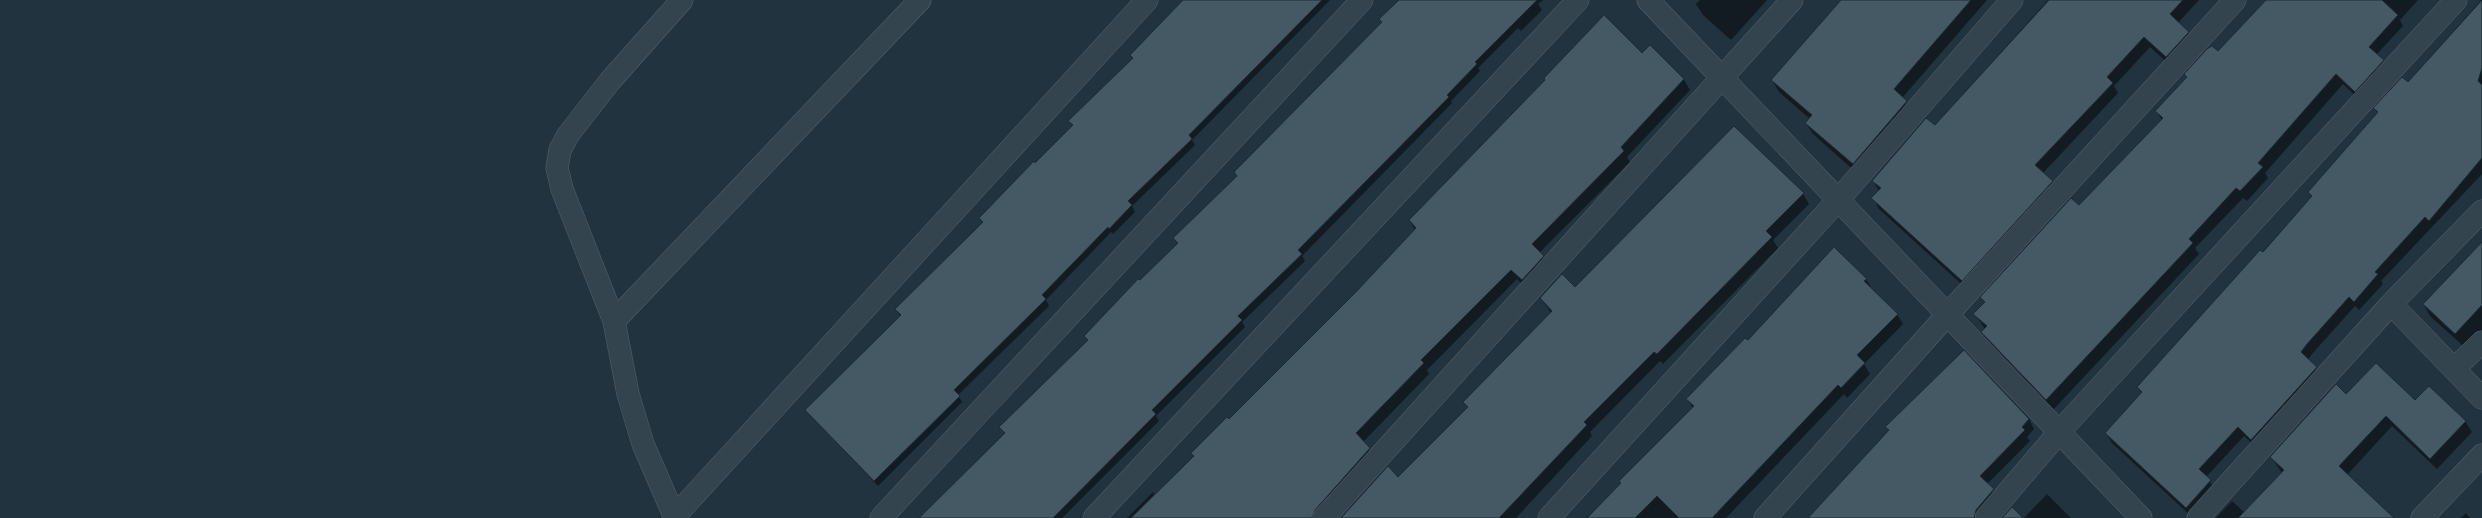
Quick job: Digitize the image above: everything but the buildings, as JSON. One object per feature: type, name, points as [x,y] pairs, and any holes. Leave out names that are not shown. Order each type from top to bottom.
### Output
[{"type":"street","points":[[682,0],[583,113],[560,150],[557,168],[562,189],[614,321],[628,394],[643,444],[675,517],[1147,0]]},
{"type":"street","points":[[614,321],[920,0]]},
{"type":"street","points":[[881,518],[1362,0]]},
{"type":"street","points":[[1094,518],[1578,0]]},
{"type":"street","points":[[1648,0],[2141,518]]},
{"type":"street","points":[[1324,518],[1792,0]]},
{"type":"street","points":[[1549,518],[1839,199],[2012,0]]},
{"type":"street","points":[[1765,518],[1948,314],[2235,0]]},
{"type":"street","points":[[1986,518],[2060,432],[2456,0]]},
{"type":"street","points":[[2198,518],[2392,304],[2482,211]]},
{"type":"street","points":[[2392,304],[2482,398]]},
{"type":"street","points":[[2454,370],[2482,342]]},
{"type":"street","points":[[2422,518],[2482,455]]}]
